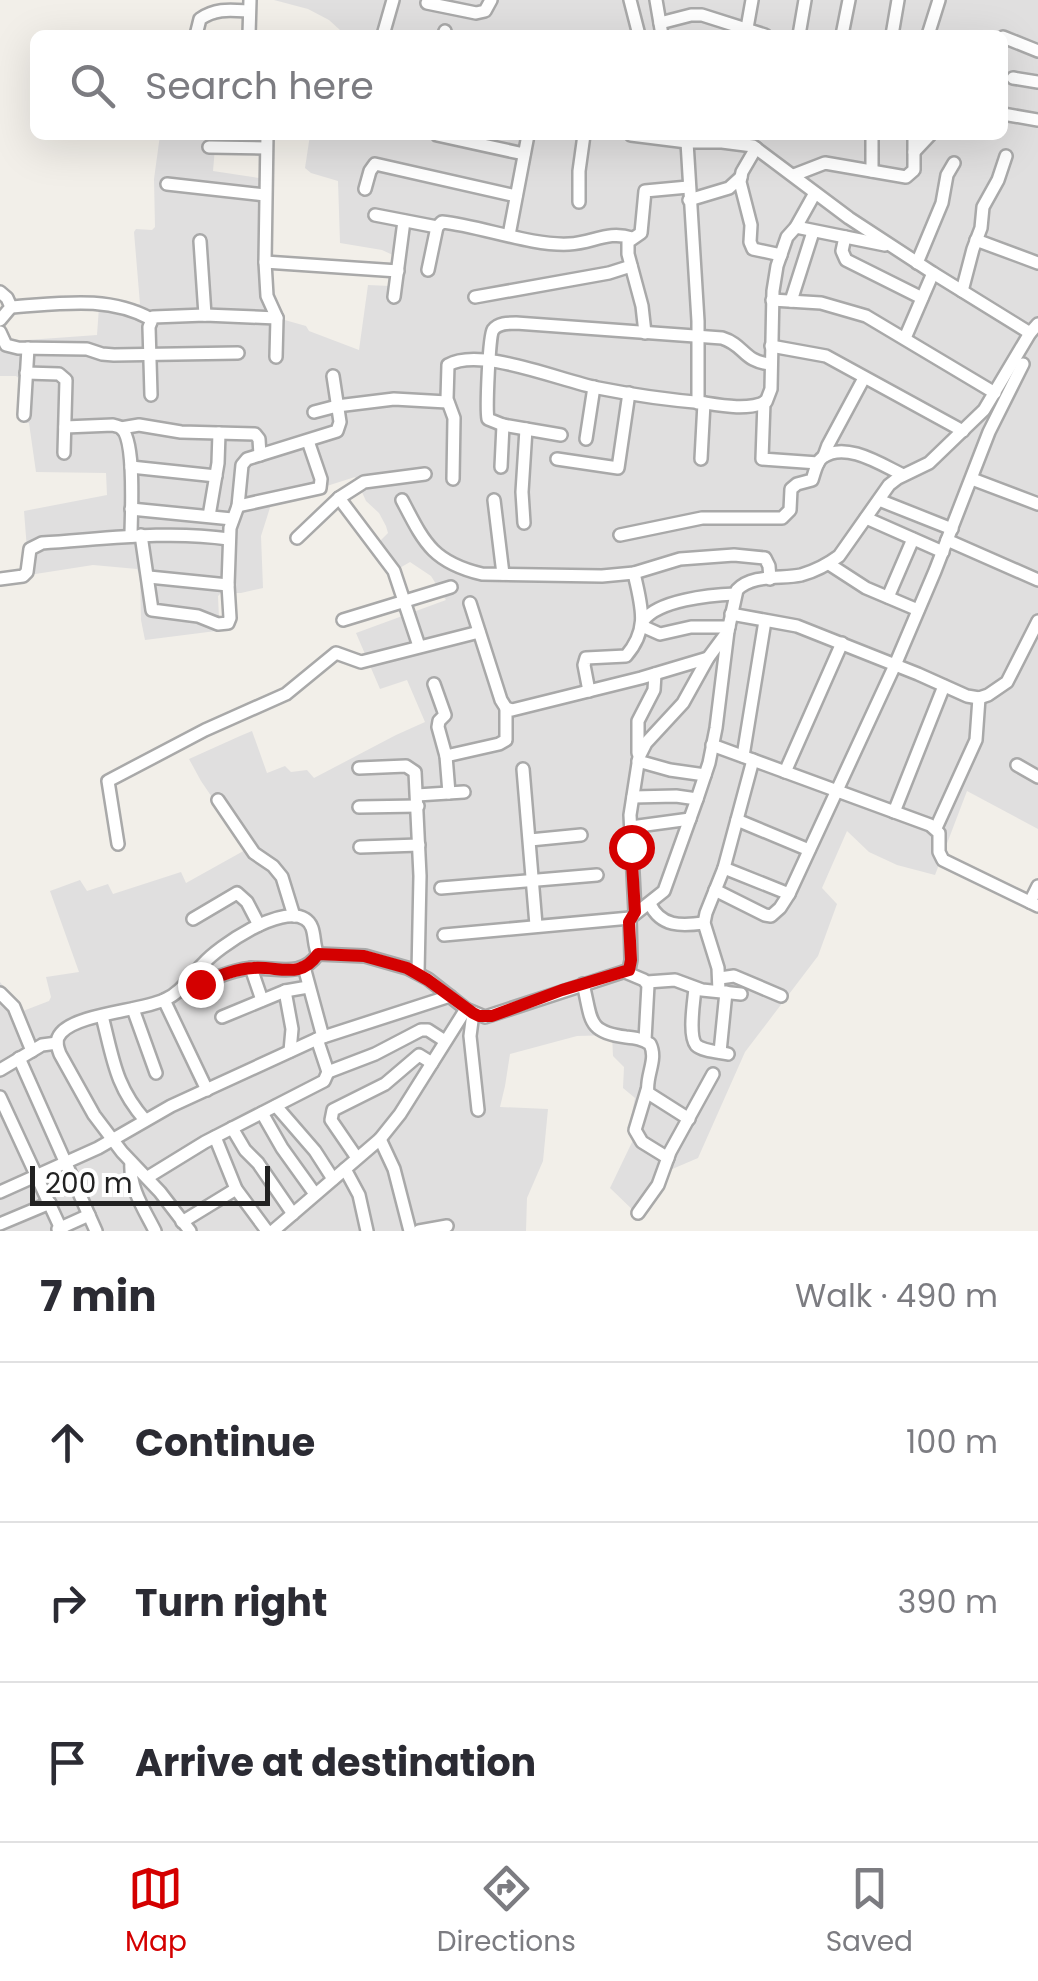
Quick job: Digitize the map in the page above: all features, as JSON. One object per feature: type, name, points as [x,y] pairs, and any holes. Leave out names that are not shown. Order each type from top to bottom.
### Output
[{"type":"street","points":[[384,30],[392,0]]},
{"type":"street","points":[[427,3],[476,13],[485,10],[492,0]]},
{"type":"street","points":[[630,0],[638,30]]},
{"type":"street","points":[[656,0],[661,29],[690,14],[752,30]]},
{"type":"street","points":[[689,0],[690,14]]},
{"type":"street","points":[[747,28],[752,0]]},
{"type":"street","points":[[800,30],[805,0]]},
{"type":"street","points":[[843,30],[849,0]]},
{"type":"street","points":[[893,30],[898,0]]},
{"type":"street","points":[[929,30],[938,0]]},
{"type":"street","points":[[197,30],[200,19],[208,13],[249,5]]},
{"type":"street","points":[[1008,40],[1038,51]]},
{"type":"street","points":[[1013,78],[1038,82]]},
{"type":"street","points":[[1008,115],[1038,120]]},
{"type":"street","points":[[460,140],[524,154]]},
{"type":"street","points":[[509,235],[527,140]]},
{"type":"street","points":[[579,202],[583,140]]},
{"type":"street","points":[[671,140],[751,141],[815,193],[933,274],[1034,328],[895,665],[789,894],[771,916],[715,890]]},
{"type":"street","points":[[872,140],[872,172]]},
{"type":"street","points":[[794,175],[825,163],[906,177],[914,170],[914,140]]},
{"type":"street","points":[[914,152],[925,140]]},
{"type":"street","points":[[751,141],[740,177],[751,246],[781,254]]},
{"type":"street","points":[[209,147],[267,142],[265,262],[267,296],[277,318],[276,356]]},
{"type":"street","points":[[686,142],[701,459]]},
{"type":"street","points":[[962,291],[981,228],[983,207],[1006,156]]},
{"type":"street","points":[[918,263],[942,204],[946,175],[954,163]]},
{"type":"street","points":[[365,189],[375,164],[516,196]]},
{"type":"street","points":[[645,332],[627,249],[632,238],[641,232],[645,191],[688,193],[729,188],[740,177]]},
{"type":"street","points":[[167,184],[266,195]]},
{"type":"street","points":[[452,479],[454,418],[448,402],[448,365],[460,360],[490,360],[594,387],[701,403],[752,406],[764,402],[770,396],[772,300],[777,266],[787,238],[815,193]]},
{"type":"street","points":[[375,215],[437,227],[445,222],[570,244],[618,233],[632,238]]},
{"type":"street","points":[[394,297],[404,221]]},
{"type":"street","points":[[428,270],[437,227]]},
{"type":"street","points":[[796,227],[894,247]]},
{"type":"street","points":[[792,300],[813,232]]},
{"type":"street","points":[[845,237],[842,251],[846,260],[922,298]]},
{"type":"street","points":[[976,240],[1038,263]]},
{"type":"street","points":[[200,241],[205,315]]},
{"type":"street","points":[[265,262],[398,271]]},
{"type":"street","points":[[475,297],[631,266]]},
{"type":"street","points":[[905,338],[933,274]]},
{"type":"street","points":[[0,292],[11,307]]},
{"type":"street","points":[[772,300],[821,303],[866,316],[995,393]]},
{"type":"street","points":[[0,320],[11,307],[82,302],[130,308],[151,319],[161,315],[277,318]]},
{"type":"street","points":[[151,319],[151,396]]},
{"type":"street","points":[[561,435],[492,422],[486,412],[492,332],[502,324],[728,339],[754,362],[771,364]]},
{"type":"street","points":[[0,332],[6,345],[28,348],[87,348],[102,354],[150,356],[238,353]]},
{"type":"street","points":[[771,346],[826,356],[964,432]]},
{"type":"street","points":[[24,415],[28,348]]},
{"type":"street","points":[[1018,362],[1038,372]]},
{"type":"street","points":[[444,935],[632,915],[664,891],[705,775],[734,594],[746,582],[806,574],[839,556],[889,485],[929,463],[964,432],[1018,362]]},
{"type":"street","points":[[26,373],[64,376],[64,453]]},
{"type":"street","points":[[121,428],[130,451],[131,509],[149,577],[152,610],[190,614],[224,625],[230,618],[230,539],[242,464],[244,460],[337,432],[340,422],[333,376]]},
{"type":"street","points":[[620,535],[702,518],[782,518],[790,510],[791,489],[812,480],[864,378]]},
{"type":"street","points":[[586,438],[594,387]]},
{"type":"street","points":[[557,460],[618,468],[629,393]]},
{"type":"street","points":[[314,412],[394,400],[448,402]]},
{"type":"street","points":[[764,402],[762,458],[821,460],[843,452],[860,455],[903,475]]},
{"type":"street","points":[[65,427],[139,425],[181,432],[254,434],[260,455]]},
{"type":"street","points":[[501,467],[503,425]]},
{"type":"street","points":[[524,522],[526,429]]},
{"type":"street","points":[[209,516],[219,433]]},
{"type":"street","points":[[238,506],[320,488],[321,479],[308,441]]},
{"type":"street","points":[[131,467],[216,476]]},
{"type":"street","points":[[297,538],[338,498],[372,480],[425,474]]},
{"type":"street","points":[[972,479],[1038,504]]},
{"type":"street","points":[[338,498],[394,570],[419,646]]},
{"type":"street","points":[[402,500],[425,543],[463,570],[482,574],[602,576],[634,573],[680,559],[734,555],[758,556],[768,562],[770,579]]},
{"type":"street","points":[[494,500],[503,574]]},
{"type":"street","points":[[879,500],[947,540],[1038,580]]},
{"type":"street","points":[[131,509],[232,519]]},
{"type":"street","points":[[866,518],[913,538],[947,540]]},
{"type":"street","points":[[0,579],[23,576],[30,549],[37,544],[191,534],[230,539]]},
{"type":"street","points":[[888,597],[913,538]]},
{"type":"street","points":[[829,564],[854,581],[918,610]]},
{"type":"street","points":[[634,573],[643,623],[660,634],[691,627],[765,621],[797,626],[979,698],[1007,682],[1037,625]]},
{"type":"street","points":[[149,577],[228,584]]},
{"type":"street","points":[[343,620],[450,587]]},
{"type":"street","points":[[590,691],[586,658],[626,656],[654,610],[699,596],[734,594]]},
{"type":"street","points":[[446,756],[506,740],[506,708],[470,602]]},
{"type":"street","points":[[695,988],[695,1042],[700,1048],[724,1053],[722,987],[704,923],[737,820],[765,621]]},
{"type":"street","points":[[638,759],[646,743],[683,703],[729,624]]},
{"type":"street","points":[[118,844],[108,781],[205,730],[286,694],[336,653],[362,662],[479,632]]},
{"type":"street","points":[[785,772],[842,643]]},
{"type":"street","points":[[506,708],[519,710],[708,658]]},
{"type":"street","points":[[318,954],[364,956],[418,973],[479,1016],[492,1016],[625,972],[631,966],[631,827],[638,759],[636,740],[638,721],[654,690],[655,674]]},
{"type":"street","points":[[434,684],[445,715],[438,727],[450,793]]},
{"type":"street","points":[[894,812],[944,686]]},
{"type":"street","points":[[936,828],[976,740],[979,698]]},
{"type":"street","points":[[712,745],[936,828],[944,860],[1034,904],[1038,886]]},
{"type":"street","points":[[638,759],[670,770],[705,775]]},
{"type":"street","points":[[1017,765],[1038,777]]},
{"type":"street","points":[[359,768],[410,766],[415,772],[418,973]]},
{"type":"street","points":[[523,769],[536,925]]},
{"type":"street","points":[[358,807],[464,792]]},
{"type":"street","points":[[633,797],[698,800]]},
{"type":"street","points":[[218,800],[254,853],[282,877],[294,916]]},
{"type":"street","points":[[631,827],[690,819]]},
{"type":"street","points":[[737,820],[809,850]]},
{"type":"street","points":[[530,840],[581,835]]},
{"type":"street","points":[[360,847],[419,845]]},
{"type":"street","points":[[724,868],[789,894]]},
{"type":"street","points":[[441,888],[597,875]]},
{"type":"street","points":[[193,919],[238,893],[259,925]]},
{"type":"street","points":[[650,904],[657,916],[673,924],[704,923]]},
{"type":"street","points":[[170,997],[204,962],[233,940],[276,919],[303,918],[311,926],[318,954]]},
{"type":"street","points":[[236,1188],[186,1226],[148,1177],[112,1140],[83,1098],[56,1043],[69,1026],[170,997],[222,975],[250,968],[304,967],[318,954]]},
{"type":"street","points":[[148,1177],[215,1137],[324,1081],[328,1072],[304,967]]},
{"type":"street","points":[[250,968],[262,1000]]},
{"type":"street","points":[[625,972],[646,982],[675,980],[695,988],[722,987],[741,994]]},
{"type":"street","points":[[722,987],[727,976],[781,996]]},
{"type":"street","points":[[646,982],[646,1040]]},
{"type":"street","points":[[583,984],[598,1029],[610,1035],[646,1040],[653,1048],[647,1090],[635,1130],[642,1142],[668,1158]]},
{"type":"street","points":[[222,1017],[285,990],[308,987]]},
{"type":"street","points":[[285,990],[292,1030],[290,1051]]},
{"type":"street","points":[[0,992],[14,1008],[32,1050]]},
{"type":"street","points":[[2,1187],[65,1164],[145,1120],[320,1038],[450,996]]},
{"type":"street","points":[[170,997],[208,1090]]},
{"type":"street","points":[[133,1009],[156,1073]]},
{"type":"street","points":[[215,1137],[236,1188],[270,1231],[380,1139],[470,1011]]},
{"type":"street","points":[[470,1011],[478,1110]]},
{"type":"street","points":[[102,1016],[120,1086],[145,1120]]},
{"type":"street","points":[[328,1072],[422,1030],[445,1042]]},
{"type":"street","points":[[0,1070],[32,1050],[56,1043]]},
{"type":"street","points":[[357,1158],[333,1125],[333,1110],[385,1084],[420,1055],[432,1063]]},
{"type":"street","points":[[19,1058],[96,1231]]},
{"type":"street","points":[[638,1212],[658,1185],[712,1074]]},
{"type":"street","points":[[647,1090],[688,1119]]},
{"type":"street","points":[[1,1102],[38,1175],[59,1230],[89,1216]]},
{"type":"street","points":[[276,1106],[334,1179]]},
{"type":"street","points":[[262,1113],[315,1194]]},
{"type":"street","points":[[232,1128],[293,1214]]},
{"type":"street","points":[[380,1139],[394,1170],[410,1231]]},
{"type":"street","points":[[131,1162],[134,1187],[156,1231]]},
{"type":"street","points":[[345,1168],[359,1195],[368,1231]]},
{"type":"street","points":[[0,1224],[50,1203]]},
{"type":"street","points":[[419,1231],[446,1226]]},
{"type":"shaded area","points":[[274,0],[1038,0],[1038,829],[967,791],[935,875],[897,865],[869,852],[847,831],[822,888],[837,904],[818,956],[745,1052],[698,1158],[670,1170],[638,1215],[610,1188],[634,1138],[629,1128],[635,1098],[623,1088],[624,1067],[613,1056],[612,1035],[577,1036],[510,1054],[500,1107],[548,1109],[543,1161],[527,1198],[526,1231],[0,1231],[0,982],[23,1011],[49,1001],[46,977],[79,972],[50,891],[80,880],[87,891],[108,884],[113,894],[181,872],[186,883],[247,849],[189,759],[240,736],[252,731],[267,773],[285,766],[291,772],[307,770],[314,778],[425,722],[407,680],[380,689],[356,633],[446,600],[431,576],[410,562],[398,569],[378,543],[388,533],[386,526],[366,501],[355,477],[308,492],[274,495],[261,536],[263,588],[221,593],[216,631],[145,640],[137,569],[93,565],[29,575],[24,511],[107,495],[106,473],[36,472],[29,423],[21,422],[20,379],[0,376],[0,342],[97,335],[99,307],[140,304],[134,232],[155,227],[154,179],[159,140],[216,140],[213,171],[259,178],[267,315],[306,326],[309,331],[359,350],[368,285],[390,286],[395,256],[340,243],[338,181],[305,168],[309,140],[1008,140],[1008,30],[340,30],[308,9]]},
{"type":"route","points":[[200,984],[250,968],[297,970],[309,965],[318,954],[349,954],[407,968],[473,1013],[492,1016],[629,970],[629,922],[635,912],[631,847]]}]
